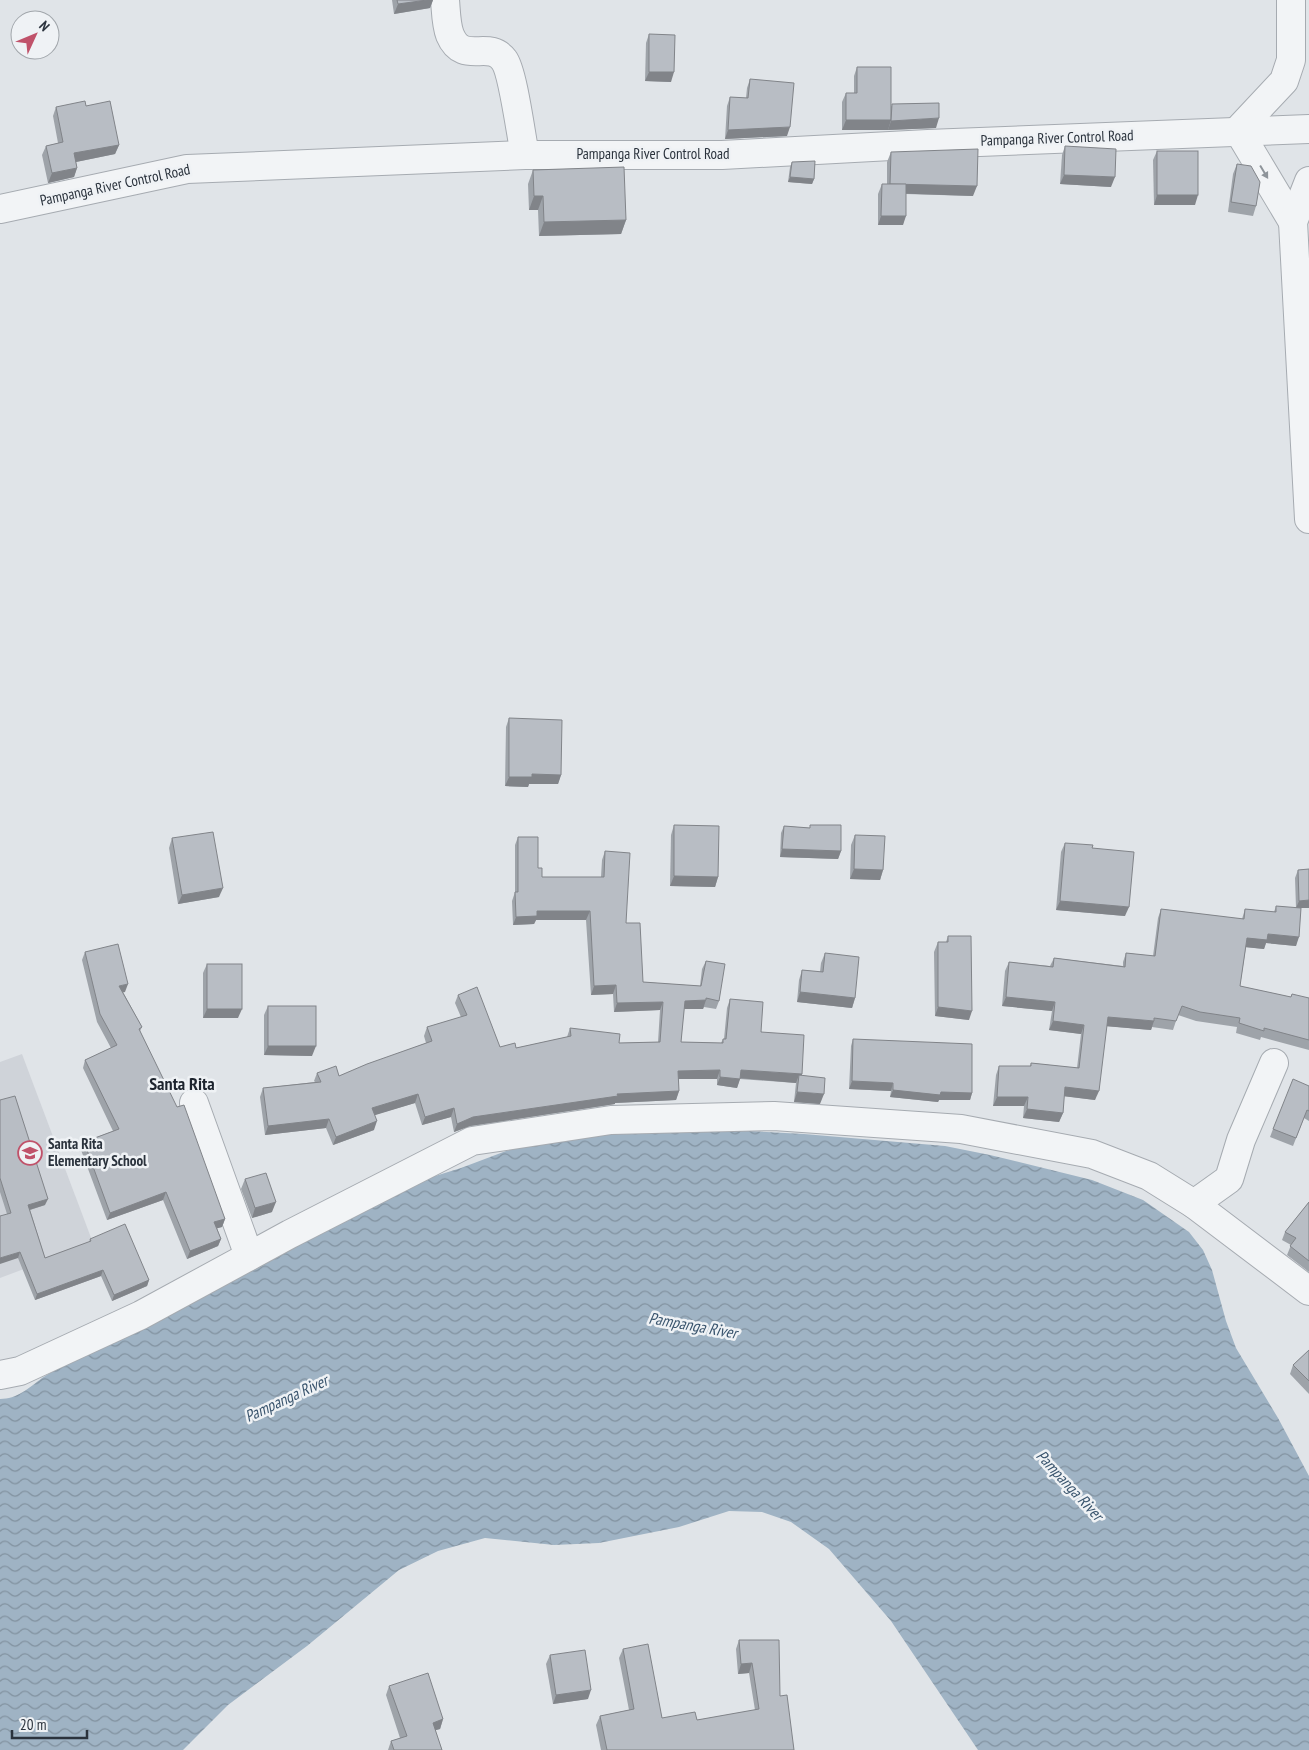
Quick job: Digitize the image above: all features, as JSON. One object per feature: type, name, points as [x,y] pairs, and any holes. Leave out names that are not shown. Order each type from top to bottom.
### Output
[{"type":"street","points":[[445,0],[449,32],[453,42],[465,51],[490,51],[499,54],[508,66],[525,155]]},
{"type":"street","points":[[1290,0],[1291,60],[1284,81],[1238,130],[1293,222]]},
{"type":"street","name":"Pampanga River Control Road","points":[[0,209],[187,168],[525,155],[722,155],[1238,130],[1309,129]]},
{"type":"street","points":[[1309,181],[1293,222],[1309,519]]},
{"type":"street","points":[[1194,1204],[1229,1179],[1241,1140],[1274,1063]]},
{"type":"street","points":[[194,1103],[249,1256]]},
{"type":"street","points":[[0,1375],[20,1371],[141,1315],[290,1234],[472,1142],[611,1120],[774,1116],[961,1129],[1092,1154],[1149,1176],[1194,1204],[1309,1291]]},
{"type":"shaded area","name":"Santa Rita Elementary School","points":[[22,1054],[93,1243],[0,1278],[0,1062]]},
{"type":"water","name":"Pampanga River","points":[[711,1129],[804,1134],[945,1146],[990,1155],[1092,1180],[1143,1200],[1189,1232],[1203,1250],[1212,1270],[1226,1321],[1236,1348],[1278,1418],[1309,1476],[1309,1750],[978,1750],[891,1621],[829,1549],[791,1522],[762,1512],[729,1511],[679,1527],[599,1543],[554,1545],[485,1538],[438,1551],[399,1570],[307,1646],[228,1705],[183,1750],[0,1750],[0,1399],[17,1395],[70,1362],[419,1181],[506,1151],[546,1141],[630,1130]]},
{"type":"building","points":[[397,0],[427,0],[398,4]]},
{"type":"building","points":[[649,34],[675,35],[674,72],[649,72]]},
{"type":"building","points":[[857,67],[891,67],[891,120],[846,120],[846,93],[857,93]]},
{"type":"building","points":[[750,79],[794,83],[790,127],[728,130],[730,97],[748,98]]},
{"type":"building","points":[[85,101],[86,106],[110,101],[119,145],[74,153],[77,168],[52,173],[46,146],[63,142],[56,107]]},
{"type":"building","points":[[939,103],[939,118],[891,121],[892,104]]},
{"type":"building","points":[[1065,146],[1116,149],[1115,177],[1064,175]]},
{"type":"building","points":[[978,149],[977,186],[890,184],[891,152]]},
{"type":"building","points":[[1157,151],[1198,151],[1198,195],[1157,195]]},
{"type":"building","points":[[815,161],[814,179],[790,177],[792,162]]},
{"type":"building","points":[[1237,164],[1251,166],[1260,182],[1256,206],[1231,202]]},
{"type":"building","points":[[624,167],[626,220],[544,222],[543,196],[534,196],[533,170]]},
{"type":"building","points":[[882,184],[906,184],[906,216],[881,216]]},
{"type":"building","points":[[509,718],[562,720],[561,775],[532,774],[532,777],[509,777]]},
{"type":"building","points":[[674,825],[719,826],[718,877],[674,876]]},
{"type":"building","points":[[810,825],[841,825],[841,851],[782,849],[784,826],[810,828]]},
{"type":"building","points":[[213,832],[223,888],[182,895],[172,838]]},
{"type":"building","points":[[855,835],[885,836],[883,870],[854,869]]},
{"type":"building","points":[[518,837],[538,837],[538,868],[542,868],[542,877],[604,877],[605,851],[630,853],[626,923],[640,923],[643,982],[701,986],[706,961],[725,964],[719,1001],[706,998],[706,1000],[685,1001],[681,1042],[723,1043],[723,1039],[726,1039],[730,999],[763,1002],[761,1032],[804,1035],[802,1074],[741,1070],[740,1079],[720,1077],[720,1070],[678,1071],[679,1091],[617,1094],[618,1096],[473,1117],[457,1124],[454,1108],[425,1117],[418,1094],[372,1108],[377,1121],[336,1137],[329,1119],[268,1126],[263,1088],[321,1082],[317,1073],[336,1066],[339,1076],[432,1041],[427,1027],[467,1015],[458,995],[477,987],[500,1047],[515,1043],[516,1048],[571,1036],[570,1028],[620,1034],[619,1043],[660,1042],[663,1002],[617,1003],[616,985],[594,986],[590,911],[537,911],[537,916],[516,917],[515,892],[518,892]]},
{"type":"building","points":[[1065,843],[1093,845],[1092,848],[1134,852],[1129,907],[1060,901]]},
{"type":"building","points":[[1309,869],[1309,900],[1299,901],[1298,870]]},
{"type":"building","points":[[1276,906],[1301,908],[1299,937],[1268,934],[1267,940],[1247,938],[1240,986],[1291,997],[1292,994],[1309,998],[1309,1040],[1264,1028],[1264,1031],[1239,1023],[1240,1018],[1200,1012],[1182,1006],[1176,1021],[1154,1018],[1154,1021],[1108,1017],[1099,1091],[1065,1087],[1063,1113],[1027,1109],[1028,1097],[997,1097],[999,1066],[1031,1066],[1031,1063],[1079,1068],[1084,1025],[1053,1021],[1055,1002],[1006,997],[1009,962],[1053,967],[1054,958],[1125,967],[1126,953],[1155,956],[1161,909],[1244,919],[1245,909],[1276,912]]},
{"type":"building","points":[[948,936],[971,936],[972,1011],[938,1007],[938,942],[948,942]]},
{"type":"building","points":[[118,944],[128,984],[119,986],[142,1027],[139,1029],[177,1107],[184,1105],[225,1219],[214,1222],[221,1239],[190,1251],[166,1192],[110,1213],[84,1142],[119,1129],[85,1060],[117,1045],[100,1014],[85,952]]},
{"type":"building","points":[[825,953],[859,957],[855,998],[800,992],[802,970],[823,972]]},
{"type":"building","points":[[207,964],[242,964],[242,1009],[207,1009]]},
{"type":"building","points":[[268,1006],[316,1006],[316,1046],[268,1046]]},
{"type":"building","points":[[853,1039],[972,1044],[972,1093],[941,1092],[940,1095],[893,1090],[893,1083],[852,1081]]},
{"type":"building","points":[[799,1075],[825,1078],[824,1094],[797,1092]]},
{"type":"building","points":[[1293,1079],[1309,1086],[1309,1111],[1307,1110],[1296,1138],[1273,1129]]},
{"type":"building","points":[[15,1096],[48,1199],[28,1205],[45,1258],[91,1241],[90,1239],[125,1224],[149,1280],[114,1295],[103,1270],[37,1294],[20,1252],[0,1258],[0,1216],[11,1213],[0,1178],[0,1100]]},
{"type":"building","points":[[266,1173],[276,1202],[255,1208],[245,1179]]},
{"type":"building","points":[[1309,1202],[1309,1261],[1290,1246],[1296,1238],[1285,1232]]},
{"type":"building","points":[[1309,1350],[1309,1381],[1293,1365]]},
{"type":"building","points":[[739,1640],[779,1640],[780,1696],[787,1695],[794,1750],[607,1750],[600,1716],[634,1709],[623,1649],[648,1644],[662,1718],[695,1712],[697,1720],[759,1709],[752,1663],[741,1664]]},
{"type":"building","points":[[585,1650],[591,1690],[556,1695],[550,1655]]},
{"type":"building","points":[[428,1673],[443,1719],[433,1723],[442,1750],[394,1750],[391,1741],[407,1736],[389,1686]]},
{"type":"place","name":"Santa Rita Elementary School","points":[[30,1153]]},
{"type":"district","name":"Santa Rita","points":[[182,1084]]}]
